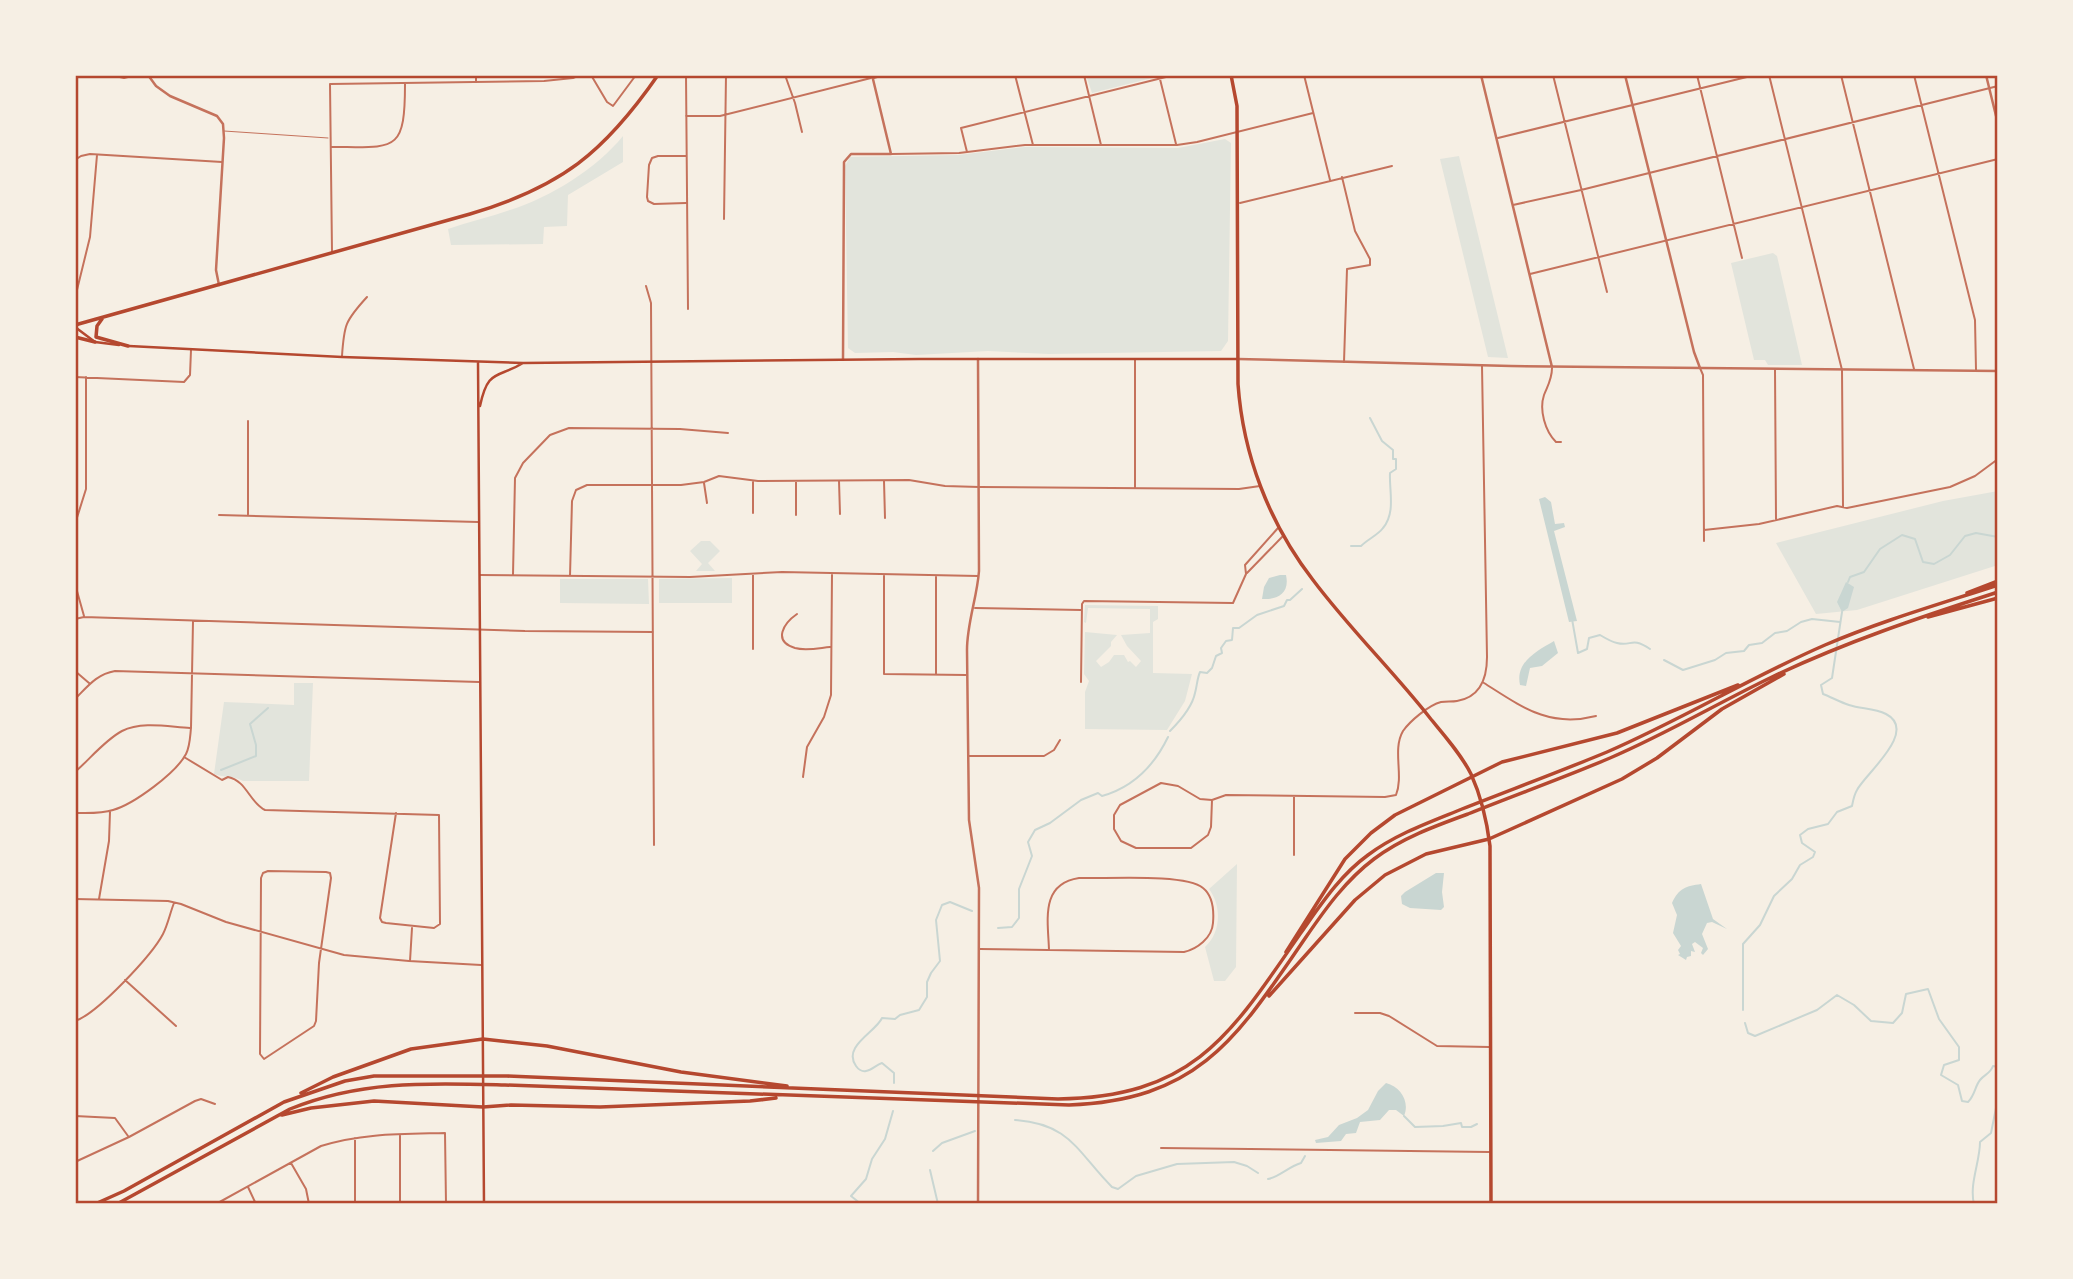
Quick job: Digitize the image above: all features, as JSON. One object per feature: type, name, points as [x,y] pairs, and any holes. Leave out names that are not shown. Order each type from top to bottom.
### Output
[{"type":"main road","points":[[75,326],[498,206],[554,181],[595,152],[615,132],[658,75]]},
{"type":"main road","points":[[1231,75],[1237,106],[1237,359],[1242,422],[1249,455],[1279,527],[1313,581],[1425,711],[1472,776],[1489,838],[1490,1204]]},
{"type":"main road","points":[[104,317],[97,326],[96,337],[128,346]]},
{"type":"main road","points":[[75,326],[95,342]]},
{"type":"main road","points":[[75,337],[128,346],[342,358],[523,363],[843,359],[1237,359]]},
{"type":"main road","points":[[478,362],[484,1204]]},
{"type":"main road","points":[[478,414],[485,385],[491,378],[496,373],[523,363]]},
{"type":"main road","points":[[94,1204],[124,1191],[236,1127],[297,1097],[345,1081],[394,1075],[507,1076],[1058,1098],[1106,1096],[1133,1090],[1184,1068],[1216,1044],[1243,1015],[1325,898],[1365,857],[1398,836],[1614,749],[1828,644],[1998,583]]},
{"type":"main road","points":[[117,1204],[302,1104],[377,1086],[419,1083],[1054,1105],[1106,1102],[1149,1092],[1190,1072],[1231,1039],[1329,904],[1361,869],[1406,839],[1624,752],[1789,670],[1846,645],[1998,592]]},
{"type":"main road","points":[[1909,622],[1998,598]]},
{"type":"main road","points":[[1259,1004],[1355,900],[1379,879],[1420,856],[1489,838],[1640,769],[1717,712],[1789,670]]},
{"type":"main road","points":[[1283,960],[1294,937],[1332,878],[1363,840],[1395,815],[1472,776],[1525,755],[1617,733],[1753,679]]},
{"type":"main road","points":[[297,1097],[310,1087],[333,1077],[411,1049],[483,1039],[547,1046],[681,1072],[811,1089]]},
{"type":"main road","points":[[276,1116],[348,1102],[483,1107],[673,1104],[750,1101],[790,1096]]},
{"type":"street","points":[[111,75],[124,78],[136,75]]},
{"type":"street","points":[[148,75],[156,86],[170,96],[217,116],[225,131],[216,258],[219,285]]},
{"type":"street","points":[[476,75],[476,83]]},
{"type":"street","points":[[332,252],[330,84],[551,81],[580,75]]},
{"type":"street","points":[[590,75],[607,102],[613,106],[634,76]]},
{"type":"street","points":[[686,75],[688,309]]},
{"type":"street","points":[[724,219],[726,75]]},
{"type":"street","points":[[785,75],[802,132]]},
{"type":"street","points":[[685,116],[726,115],[883,75]]},
{"type":"street","points":[[1015,75],[1033,145]]},
{"type":"street","points":[[1084,75],[1101,145]]},
{"type":"street","points":[[967,152],[961,128],[1174,75]]},
{"type":"street","points":[[1304,75],[1330,181]]},
{"type":"street","points":[[1481,75],[1552,367],[1543,411],[1551,436],[1556,442],[1561,442]]},
{"type":"street","points":[[1553,75],[1607,292]]},
{"type":"street","points":[[1625,75],[1694,352],[1703,375],[1704,541]]},
{"type":"street","points":[[1697,75],[1742,258]]},
{"type":"street","points":[[1496,139],[1755,75]]},
{"type":"street","points":[[1769,75],[1842,370],[1843,507]]},
{"type":"street","points":[[1840,75],[1914,370]]},
{"type":"street","points":[[1914,75],[1975,320],[1976,371]]},
{"type":"street","points":[[1986,75],[1998,124]]},
{"type":"street","points":[[872,77],[891,154]]},
{"type":"street","points":[[1159,77],[1177,145]]},
{"type":"street","points":[[330,148],[382,147],[393,142],[402,130],[405,120],[405,83]]},
{"type":"street","points":[[1513,205],[1998,86]]},
{"type":"street","points":[[843,359],[844,162],[851,154],[967,152],[1033,145],[1177,145],[1313,113]]},
{"type":"street","points":[[75,160],[85,155],[97,155],[223,162]]},
{"type":"street","points":[[75,299],[90,237],[97,155]]},
{"type":"street","points":[[687,156],[652,158],[647,197],[653,204],[688,203]]},
{"type":"street","points":[[1530,275],[1998,159]]},
{"type":"street","points":[[1237,203],[1392,166]]},
{"type":"street","points":[[1342,177],[1356,231],[1370,265],[1347,269],[1344,363]]},
{"type":"street","points":[[646,286],[651,303],[654,845]]},
{"type":"street","points":[[342,358],[344,328],[351,315],[367,297]]},
{"type":"street","points":[[75,377],[184,382],[190,375],[191,349]]},
{"type":"street","points":[[978,359],[979,576],[967,636],[969,824],[979,888],[978,1204]]},
{"type":"street","points":[[1237,359],[1552,367],[1998,371]]},
{"type":"street","points":[[1135,360],[1135,488]]},
{"type":"street","points":[[1212,800],[1208,835],[1191,848],[1136,848],[1121,841],[1114,829],[1114,815],[1120,805],[1156,785],[1168,783],[1200,799],[1212,800],[1226,795],[1396,795],[1400,739],[1404,731],[1438,703],[1466,699],[1484,683],[1487,657],[1482,365]]},
{"type":"street","points":[[1775,369],[1776,519]]},
{"type":"street","points":[[75,524],[86,489],[86,377]]},
{"type":"street","points":[[248,421],[248,515]]},
{"type":"street","points":[[513,576],[514,482],[518,470],[540,443],[554,432],[565,428],[728,433]]},
{"type":"street","points":[[1704,530],[1759,524],[1837,506],[1903,498],[1951,487],[1975,477],[1998,459]]},
{"type":"street","points":[[570,576],[572,501],[576,490],[591,484],[704,482],[719,476],[753,481],[919,480],[979,487],[1239,489],[1260,486]]},
{"type":"street","points":[[839,480],[840,514]]},
{"type":"street","points":[[884,480],[885,518]]},
{"type":"street","points":[[753,481],[753,513]]},
{"type":"street","points":[[796,481],[796,515]]},
{"type":"street","points":[[704,482],[707,503]]},
{"type":"street","points":[[219,515],[479,522]]},
{"type":"street","points":[[1246,573],[1245,565],[1279,527]]},
{"type":"street","points":[[1081,682],[1084,601],[1233,603],[1246,573],[1284,535]]},
{"type":"street","points":[[479,575],[707,577],[753,573],[884,573],[979,576]]},
{"type":"street","points":[[753,573],[753,649]]},
{"type":"street","points":[[803,777],[807,747],[824,717],[831,695],[832,573]]},
{"type":"street","points":[[884,573],[884,674],[967,676]]},
{"type":"street","points":[[936,576],[936,674]]},
{"type":"street","points":[[75,584],[85,617]]},
{"type":"street","points":[[974,608],[1082,610]]},
{"type":"street","points":[[797,614],[786,621],[782,628],[787,644],[799,648],[831,647]]},
{"type":"street","points":[[75,619],[85,617],[653,632]]},
{"type":"street","points":[[75,813],[110,811],[136,799],[173,770],[184,757],[191,728],[194,620]]},
{"type":"street","points":[[75,671],[89,684]]},
{"type":"street","points":[[75,699],[101,674],[115,671],[480,682]]},
{"type":"street","points":[[1484,683],[1542,716],[1568,720],[1596,716]]},
{"type":"street","points":[[75,772],[114,737],[127,729],[142,726],[191,728]]},
{"type":"street","points":[[968,756],[1044,756],[1054,750],[1060,740]]},
{"type":"street","points":[[184,757],[222,780],[228,777],[240,781],[259,807],[265,810],[396,813],[439,816],[440,924],[434,928],[386,923],[380,918],[396,813]]},
{"type":"street","points":[[1294,796],[1294,855]]},
{"type":"street","points":[[99,900],[110,811]]},
{"type":"street","points":[[328,872],[331,878],[321,948],[318,1011],[314,1026],[264,1059],[260,1054],[263,873],[328,872]]},
{"type":"street","points":[[979,949],[1049,950],[1188,951],[1201,943],[1211,931],[1211,901],[1203,888],[1185,880],[1070,880],[1059,885],[1050,899],[1049,950]]},
{"type":"street","points":[[75,899],[175,902],[214,918],[352,956],[482,965]]},
{"type":"street","points":[[75,1021],[95,1010],[162,936],[175,902]]},
{"type":"street","points":[[410,961],[412,927]]},
{"type":"street","points":[[124,979],[176,1026]]},
{"type":"street","points":[[1355,1013],[1380,1013],[1389,1016],[1437,1046],[1490,1047]]},
{"type":"street","points":[[75,1162],[129,1137],[195,1101],[201,1099],[215,1104]]},
{"type":"street","points":[[75,1116],[115,1118],[129,1137]]},
{"type":"street","points":[[216,1204],[321,1146],[355,1137],[445,1133],[446,1204]]},
{"type":"street","points":[[400,1134],[400,1204]]},
{"type":"street","points":[[355,1137],[355,1204]]},
{"type":"street","points":[[1161,1148],[1490,1152]]},
{"type":"street","points":[[290,1162],[306,1189],[309,1204]]},
{"type":"street","points":[[247,1186],[256,1204]]},
{"type":"lane","points":[[225,131],[330,138]]},
{"type":"shaded area","points":[[1086,75],[1156,75],[1156,77],[1092,93]]},
{"type":"shaded area","points":[[623,136],[623,162],[568,195],[567,226],[544,227],[543,244],[451,245],[448,229],[502,213],[557,190],[600,160]]},
{"type":"shaded area","points":[[1225,139],[1231,143],[1228,341],[1221,351],[1049,354],[988,351],[916,355],[893,352],[855,353],[848,348],[845,166],[850,157],[958,155],[1025,147],[1178,148]]},
{"type":"shaded area","points":[[1459,156],[1508,358],[1488,357],[1440,159]]},
{"type":"shaded area","points":[[1773,253],[1777,256],[1802,365],[1768,365],[1765,360],[1754,360],[1731,263]]},
{"type":"shaded area","points":[[1998,491],[1998,565],[1857,610],[1816,614],[1776,543],[1943,501]]},
{"type":"shaded area","points":[[1545,497],[1551,502],[1555,524],[1564,523],[1565,527],[1554,531],[1577,621],[1569,622],[1539,499]]},
{"type":"shaded area","points":[[701,541],[710,541],[720,551],[708,563],[715,571],[696,571],[702,564],[690,551]]},
{"type":"shaded area","points":[[1286,575],[1287,581],[1282,594],[1262,599],[1269,578]]},
{"type":"shaded area","points":[[732,578],[732,603],[659,603],[659,579]]},
{"type":"shaded area","points":[[560,579],[648,579],[649,604],[560,603]]},
{"type":"shaded area","points":[[1846,582],[1854,587],[1848,608],[1842,612],[1837,602]]},
{"type":"shaded area","points":[[1085,605],[1158,606],[1158,619],[1153,622],[1153,673],[1192,674],[1185,701],[1167,730],[1085,729],[1085,692],[1089,681],[1084,674],[1085,632],[1117,635],[1111,646],[1096,661],[1101,667],[1114,655],[1124,655],[1128,662],[1136,667],[1141,661],[1121,635],[1150,633],[1150,609],[1088,608],[1086,623]]},
{"type":"shaded area","points":[[1554,641],[1558,653],[1542,666],[1530,668],[1526,686],[1520,685],[1519,677],[1524,664],[1534,653]]},
{"type":"shaded area","points":[[294,683],[313,683],[309,781],[243,781],[214,774],[224,702],[294,705]]},
{"type":"shaded area","points":[[1237,864],[1236,967],[1225,981],[1214,981],[1205,947],[1217,927],[1218,911],[1209,889]]},
{"type":"shaded area","points":[[1436,873],[1444,873],[1444,907],[1441,910],[1410,908],[1402,904],[1401,896],[1405,892]]},
{"type":"shaded area","points":[[1701,884],[1713,919],[1727,929],[1712,922],[1707,923],[1702,934],[1708,949],[1703,955],[1703,948],[1695,942],[1692,944],[1695,952],[1691,951],[1691,956],[1686,960],[1678,955],[1681,946],[1673,933],[1677,915],[1672,903],[1684,889]]},
{"type":"shaded area","points":[[1386,1083],[1396,1088],[1403,1096],[1406,1106],[1404,1116],[1396,1110],[1389,1110],[1380,1120],[1360,1122],[1356,1133],[1346,1134],[1341,1141],[1316,1143],[1315,1140],[1328,1137],[1339,1125],[1368,1110],[1378,1091]]},
{"type":"waterway","points":[[1351,546],[1361,546],[1381,530],[1387,522],[1391,508],[1390,473],[1396,469],[1396,459],[1393,459],[1393,450],[1382,441],[1370,418]]},
{"type":"waterway","points":[[1848,582],[1850,577],[1864,572],[1880,549],[1902,535],[1915,539],[1923,562],[1934,564],[1950,555],[1965,536],[1976,533],[1998,537]]},
{"type":"waterway","points":[[1170,731],[1182,719],[1191,704],[1200,672],[1207,673],[1216,656],[1222,653],[1221,648],[1226,641],[1232,640],[1233,628],[1239,628],[1257,615],[1284,606],[1287,600],[1302,589]]},
{"type":"waterway","points":[[1743,1010],[1743,944],[1760,925],[1774,896],[1792,879],[1800,865],[1813,857],[1815,852],[1802,843],[1800,835],[1808,829],[1828,824],[1837,812],[1852,806],[1857,790],[1887,752],[1897,731],[1895,721],[1886,714],[1849,705],[1823,694],[1821,685],[1832,678],[1842,612]]},
{"type":"waterway","points":[[1572,619],[1578,653],[1587,649],[1589,638],[1600,635],[1622,644],[1639,643],[1650,649]]},
{"type":"waterway","points":[[1664,660],[1683,670],[1715,660],[1726,653],[1744,651],[1749,645],[1762,643],[1775,633],[1787,631],[1801,622],[1812,619],[1840,622]]},
{"type":"waterway","points":[[221,770],[256,756],[250,724],[268,708]]},
{"type":"waterway","points":[[998,928],[1012,927],[1019,918],[1019,889],[1032,856],[1028,842],[1035,830],[1050,823],[1081,800],[1098,793],[1102,796],[1113,792],[1133,781],[1149,766],[1168,737]]},
{"type":"waterway","points":[[894,1083],[894,1073],[882,1063],[868,1070],[859,1069],[853,1059],[853,1052],[882,1018],[895,1019],[919,1010],[927,997],[927,982],[940,961],[936,920],[942,905],[950,902],[972,911]]},
{"type":"waterway","points":[[1745,1023],[1748,1033],[1755,1036],[1817,1010],[1837,995],[1854,1005],[1871,1021],[1893,1023],[1902,1013],[1906,994],[1928,989],[1939,1019],[1959,1047],[1959,1060],[1944,1065],[1941,1075],[1958,1085],[1962,1101],[1968,1102],[1980,1080],[1993,1066],[1998,1067]]},
{"type":"waterway","points":[[1974,1204],[1973,1189],[1980,1142],[1991,1133],[1998,1098]]},
{"type":"waterway","points":[[861,1204],[851,1196],[866,1179],[872,1159],[885,1139],[893,1111]]},
{"type":"waterway","points":[[1404,1116],[1415,1127],[1461,1123],[1462,1127],[1471,1127],[1477,1124]]},
{"type":"waterway","points":[[1015,1120],[1049,1127],[1061,1134],[1081,1151],[1112,1187],[1118,1189],[1136,1176],[1177,1164],[1234,1162],[1258,1173]]},
{"type":"waterway","points":[[933,1151],[942,1143],[975,1131]]},
{"type":"waterway","points":[[1268,1179],[1301,1163],[1305,1156]]},
{"type":"waterway","points":[[930,1170],[938,1204]]}]
